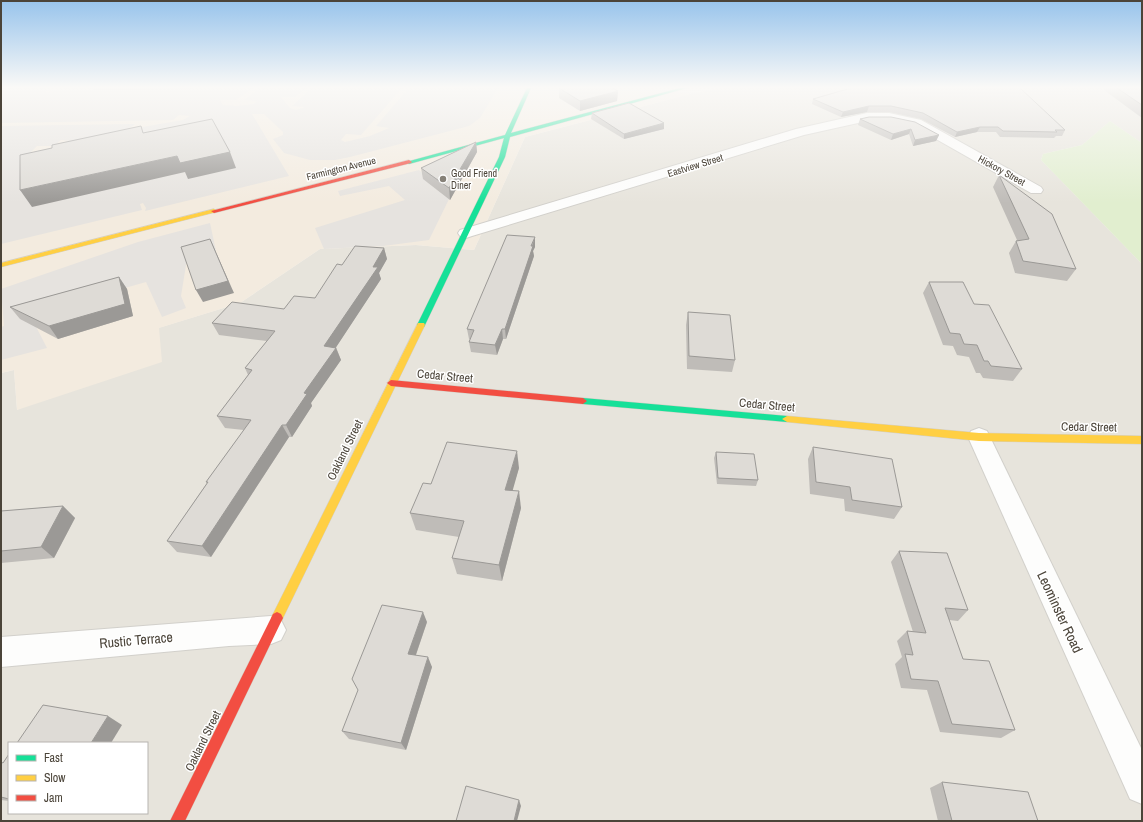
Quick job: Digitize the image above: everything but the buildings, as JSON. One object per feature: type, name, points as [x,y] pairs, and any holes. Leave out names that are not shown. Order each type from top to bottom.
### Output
[{"type":"main road","name":"Oakland Street","points":[[177,821],[466,233],[502,157],[512,126]]},
{"type":"main road","name":"Farmington Avenue","points":[[1,265],[541,126]]},
{"type":"main road","name":"Cedar Street","points":[[391,383],[979,437],[1142,440]]},
{"type":"street","name":"Eastview Street","points":[[466,233],[801,132],[825,126]]},
{"type":"street","name":"Hickory Street","points":[[926,127],[1036,190]]},
{"type":"street","name":"Leominster Road","points":[[979,437],[1142,787]]},
{"type":"street","name":"Rustic Terrace","points":[[1,652],[229,632],[271,630]]},
{"type":"shaded area","points":[[1,126],[566,126],[525,137],[474,250],[416,245],[320,249],[240,303],[159,328],[162,362],[17,410],[14,370],[1,373]]},
{"type":"shaded area","points":[[1,126],[132,126],[130,128],[146,126],[259,126],[289,176],[145,211],[146,208],[143,203],[140,204],[142,210],[1,244]],"holes":[[[61,140],[71,141],[65,144],[30,153],[37,146],[54,146]]]},
{"type":"shaded area","points":[[277,126],[369,126],[361,135],[346,134],[341,140],[345,142],[370,136],[389,128],[378,126],[468,126],[335,160],[310,160],[284,153],[273,139],[283,135],[283,132]]},
{"type":"shaded area","points":[[566,126],[1104,126],[1082,145],[1043,154],[1041,160],[1142,264],[1142,821],[1,821],[1,373],[14,370],[17,410],[158,328],[240,303],[320,249],[416,245],[474,250],[525,137]]},
{"type":"shaded area","points":[[1118,126],[1142,126],[1142,143]]},
{"type":"shaded area","points":[[419,170],[450,197],[429,240],[383,246],[324,249],[315,228],[405,200],[389,186],[340,196],[338,191]]},
{"type":"shaded area","points":[[210,223],[216,251],[187,259],[181,296],[186,308],[162,317],[146,282],[30,315],[47,348],[1,360],[1,327],[4,326],[1,289],[138,242]]},
{"type":"green space","points":[[1104,126],[1118,126],[1142,143],[1142,264],[1041,160],[1043,154],[1082,145]]},
{"type":"traffic: fast","points":[[421,325],[502,157],[511,126]]},
{"type":"traffic: fast","points":[[409,162],[542,126]]},
{"type":"traffic: fast","points":[[583,401],[787,419]]},
{"type":"traffic: slow","points":[[1,265],[214,211]]},
{"type":"traffic: slow","points":[[277,618],[421,325]]},
{"type":"traffic: slow","points":[[787,419],[979,437],[1142,440]]},
{"type":"traffic: jam","points":[[214,211],[409,162]]},
{"type":"traffic: jam","points":[[391,383],[583,401]]},
{"type":"traffic: jam","points":[[177,821],[277,618]]},
{"type":"place","name":"Good Friend Diner","points":[[443,179]]}]
